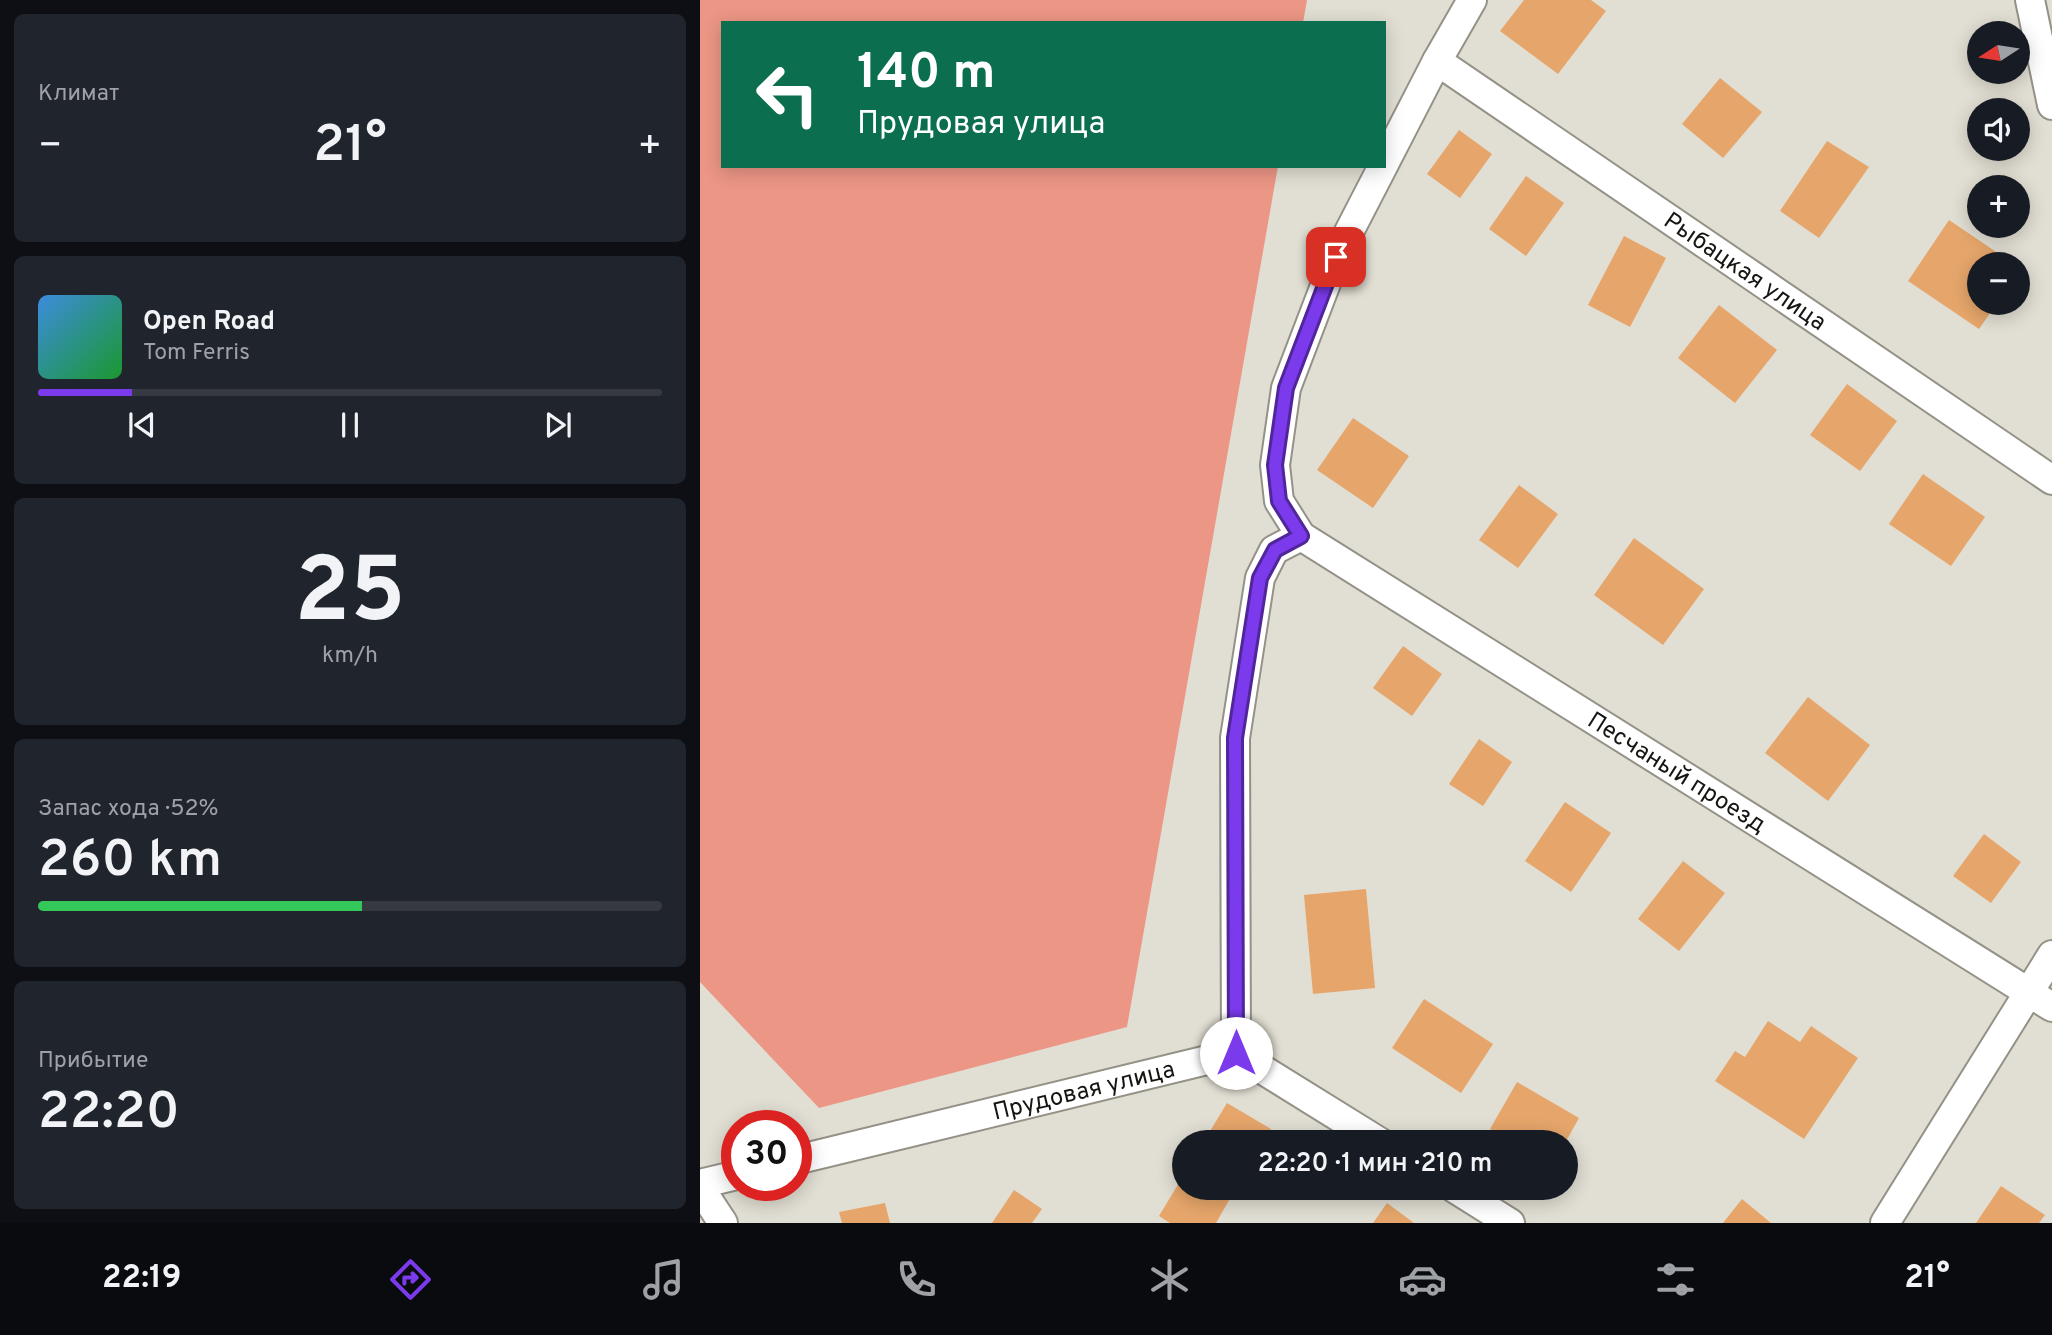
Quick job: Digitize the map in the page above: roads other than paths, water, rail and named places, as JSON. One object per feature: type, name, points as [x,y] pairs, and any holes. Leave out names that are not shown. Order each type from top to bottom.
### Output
[{"type":"street","points":[[1386,161],[1437,61],[1472,0]]},
{"type":"street","points":[[2030,0],[2052,105]]},
{"type":"street","name":"Рыбацкая улица","points":[[1437,61],[2052,480]]},
{"type":"street","points":[[1360,1130],[1236,1053],[1235,738],[1260,578],[1275,550],[1301,536],[1279,501],[1275,465],[1286,388],[1336,257],[1382,168]]},
{"type":"street","name":"Песчаный проезд","points":[[1301,536],[2052,1007]]},
{"type":"street","points":[[1885,1223],[2052,955]]},
{"type":"street","name":"Прудовая улица","points":[[812,1156],[1236,1053]]},
{"type":"street","points":[[721,1180],[700,1186],[723,1223]]},
{"type":"street","points":[[700,1195],[706,1223]]},
{"type":"street","points":[[1473,1200],[1510,1223]]}]
